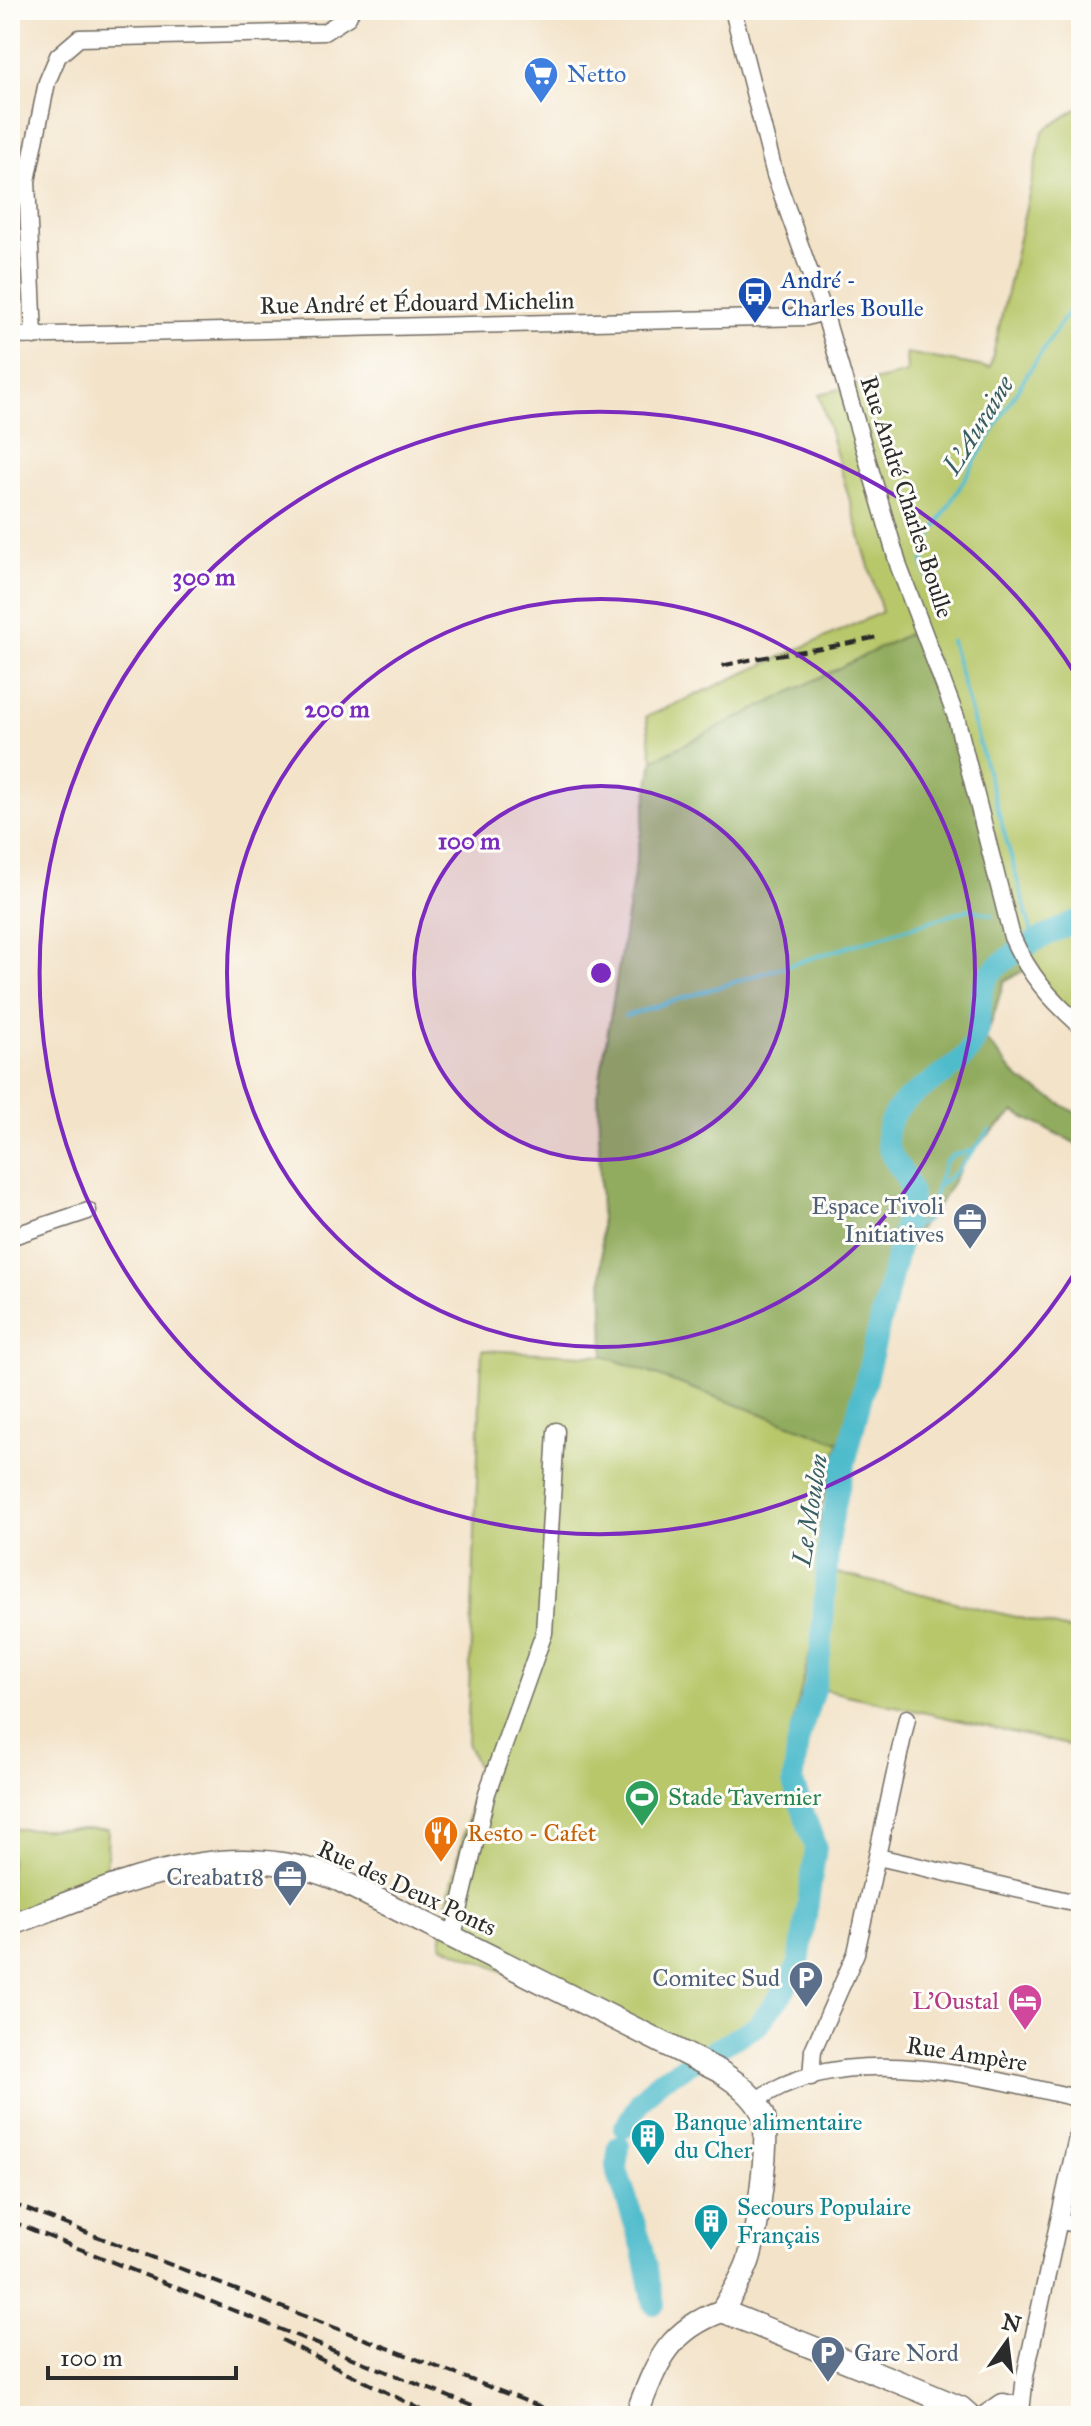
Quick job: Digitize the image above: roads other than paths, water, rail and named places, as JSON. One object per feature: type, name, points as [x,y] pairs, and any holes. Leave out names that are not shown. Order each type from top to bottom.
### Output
[{"type":"main road","name":"Rue des Deux Ponts","points":[[10,1925],[159,1870],[240,1860],[284,1864],[328,1875],[453,1936],[719,2071],[755,2101]]},
{"type":"main road","points":[[636,2416],[659,2362],[672,2342],[694,2322],[722,2311],[747,2267],[755,2240],[759,2184],[767,2136],[764,2117],[755,2101]]},
{"type":"main road","points":[[722,2311],[994,2412]]},
{"type":"street","points":[[34,336],[27,181],[47,82],[58,56],[79,38],[324,32],[348,17],[351,10]]},
{"type":"street","name":"Rue André Charles Boulle","points":[[733,10],[775,175],[824,312],[899,567],[956,717],[1012,937],[1027,969],[1041,989],[1081,1026]]},
{"type":"street","name":"Rue André et Édouard Michelin","points":[[10,336],[794,318],[824,312]]},
{"type":"street","points":[[10,1237],[88,1211]]},
{"type":"street","points":[[453,1936],[487,1793],[544,1633],[556,1431]]},
{"type":"street","points":[[811,2077],[813,2050],[856,1953],[907,1718]]},
{"type":"street","points":[[878,1857],[1081,1904]]},
{"type":"street","name":"Rue Ampère","points":[[755,2101],[811,2077],[901,2066],[1081,2099]]},
{"type":"street","points":[[994,2412],[1025,2376],[1080,2130]]},
{"type":"street","points":[[1060,2221],[1081,2225]]},
{"type":"waterway","name":"L'Auraine","points":[[929,582],[923,563],[929,539],[1019,387],[1081,292]]},
{"type":"waterway","name":"L'Auraine","points":[[951,641],[1034,940]]},
{"type":"waterway","points":[[625,1016],[970,909],[992,915]]},
{"type":"waterway","name":"Le Moulon","points":[[625,2127],[641,2100],[660,2080],[757,2026],[782,1994],[799,1963],[816,1848],[793,1783],[798,1742],[815,1686],[821,1649],[829,1535],[911,1199],[907,1181],[889,1150],[887,1132],[892,1118],[913,1095],[966,1055],[977,1034],[984,987],[992,972],[1023,948],[1081,919]]},
{"type":"waterway","points":[[939,1185],[956,1172],[990,1130]]},
{"type":"waterway","points":[[903,1232],[926,1221],[945,1162],[953,1155],[971,1151]]},
{"type":"waterway","name":"Le Moulon","points":[[619,2146],[616,2167],[643,2249],[654,2304]]},
{"type":"railway","points":[[722,666],[877,637]]},
{"type":"railway","points":[[10,2203],[565,2416]]},
{"type":"railway","points":[[10,2221],[497,2416]]},
{"type":"railway","points":[[282,2340],[434,2416]]},
{"type":"place","name":"Netto","points":[[541,105]]},
{"type":"place","name":"André - Charles Boulle","points":[[755,325]]},
{"type":"place","name":"Espace Tivoli Initiatives","points":[[970,1251]]},
{"type":"place","name":"Stade Tavernier","points":[[642,1828]]},
{"type":"place","name":"Resto - Cafet","points":[[441,1864]]},
{"type":"place","name":"Creabat18","points":[[290,1908]]},
{"type":"place","name":"Comitec Sud","points":[[806,2009]]},
{"type":"place","name":"L'Oustal","points":[[1025,2032]]},
{"type":"place","name":"Banque alimentaire du Cher","points":[[648,2167]]},
{"type":"place","name":"Secours Populaire Français","points":[[711,2252]]},
{"type":"place","name":"Gare Nord","points":[[828,2384]]}]
